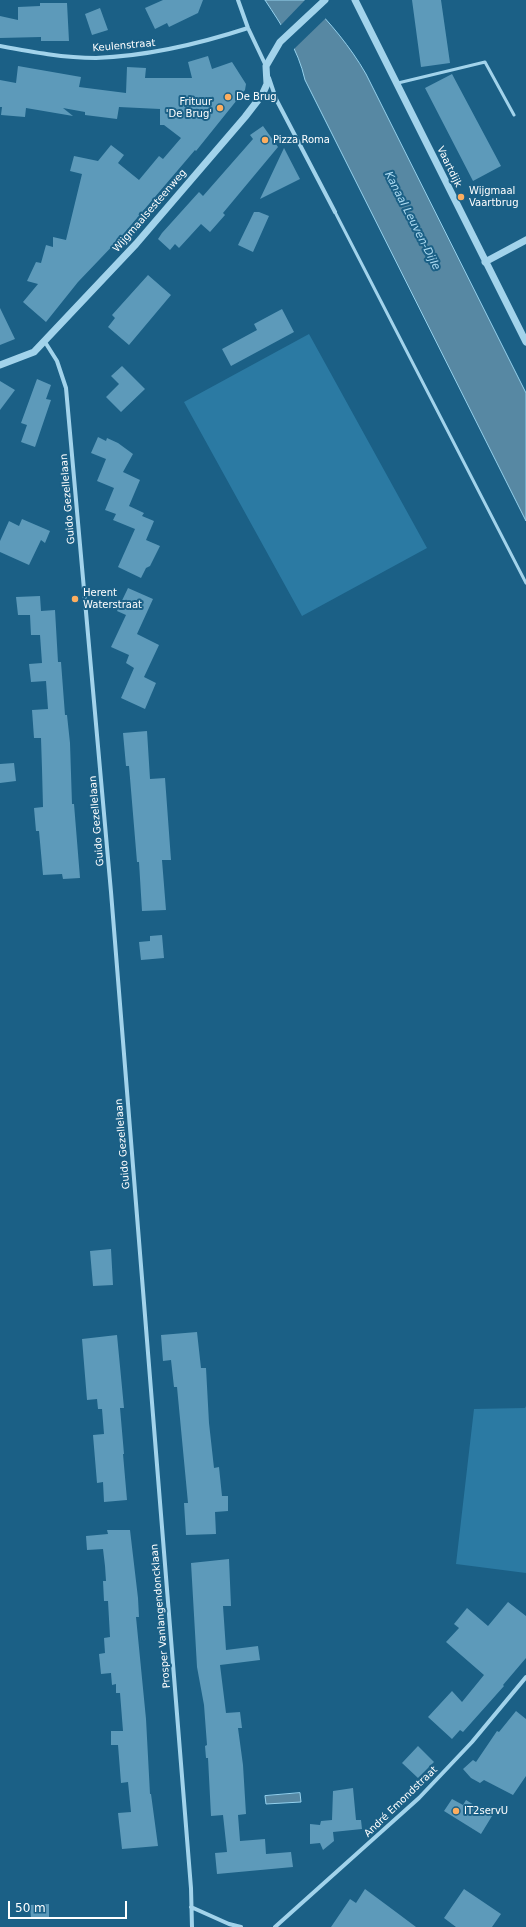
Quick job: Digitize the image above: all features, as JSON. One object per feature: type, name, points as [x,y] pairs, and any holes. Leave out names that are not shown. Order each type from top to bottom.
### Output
[{"type":"street","points":[[238,0],[248,28],[266,66],[276,99],[335,212]]},
{"type":"street","points":[[266,66],[280,42],[325,0]]},
{"type":"street","name":"Vaartdijk","points":[[355,0],[484,262],[526,342]]},
{"type":"street","name":"Keulenstraat","points":[[0,46],[48,55],[103,57],[145,54],[196,43],[248,28]]},
{"type":"street","name":"Wijgmaalsesteenweg","points":[[0,365],[34,352],[136,244],[245,117],[262,95],[267,84],[266,66]]},
{"type":"street","points":[[484,262],[526,240]]},
{"type":"street","name":"Guido Gezellelaan","points":[[45,342],[57,361],[66,388],[112,900],[144,1304]]},
{"type":"street","name":"Prosper Vanlangendoncklaan","points":[[144,1304],[192,1927]]},
{"type":"street","name":"André Emondstraat","points":[[275,1927],[419,1798],[472,1742],[526,1677]]},
{"type":"street","points":[[191,1908],[241,1927]]},
{"type":"lane","points":[[396,83],[485,62],[514,115]]},
{"type":"lane","points":[[335,212],[526,583]]},
{"type":"shaded area","points":[[309,334],[427,548],[302,616],[184,402]]},
{"type":"shaded area","points":[[526,1406],[526,1573],[456,1564],[474,1409],[525,1408]]},
{"type":"water","name":"Kanaal Leuven-Dijle","points":[[265,0],[308,0],[332,26],[353,54],[366,74],[526,393],[526,521],[305,80],[294,48]]},
{"type":"water","points":[[300,1793],[301,1802],[266,1804],[265,1796]]},
{"type":"pier","points":[[305,0],[311,0],[327,17],[293,50],[280,26]]},
{"type":"building","points":[[163,0],[203,0],[198,13],[169,27],[167,23],[155,29],[145,8]]},
{"type":"building","points":[[412,0],[441,0],[450,63],[421,67]]},
{"type":"building","points":[[40,3],[67,3],[69,41],[41,41],[41,37],[0,38],[0,16],[18,20],[18,7],[40,6]]},
{"type":"building","points":[[100,8],[108,30],[92,35],[85,14]]},
{"type":"building","points":[[208,56],[212,69],[232,62],[246,84],[245,90],[196,151],[195,150],[120,238],[78,282],[46,322],[23,302],[38,284],[27,281],[36,262],[41,263],[46,245],[53,247],[53,237],[66,240],[82,174],[70,171],[74,156],[98,161],[111,145],[124,155],[118,163],[139,180],[159,156],[163,159],[181,138],[164,125],[160,125],[160,109],[119,107],[117,119],[85,115],[85,112],[63,108],[73,116],[26,108],[25,117],[1,115],[2,107],[0,107],[0,80],[16,83],[18,66],[81,77],[79,87],[126,93],[127,67],[146,68],[145,78],[192,78],[188,62]]},
{"type":"building","points":[[452,74],[501,166],[473,181],[425,88]]},
{"type":"building","points":[[263,126],[278,147],[223,213],[225,215],[210,232],[201,224],[179,248],[175,244],[170,250],[158,239],[162,233],[199,192],[203,196],[253,139],[250,135]]},
{"type":"building","points":[[284,148],[300,179],[260,199]]},
{"type":"building","points":[[254,212],[259,212],[269,216],[253,252],[238,245]]},
{"type":"building","points":[[148,275],[171,295],[129,345],[108,327],[115,318],[112,315]]},
{"type":"building","points":[[0,308],[15,339],[0,345]]},
{"type":"building","points":[[282,309],[294,332],[231,366],[222,349],[257,330],[254,324]]},
{"type":"building","points":[[122,366],[145,389],[121,412],[106,397],[119,384],[111,376]]},
{"type":"building","points":[[37,379],[51,385],[46,399],[51,400],[35,447],[21,442],[27,425],[21,423]]},
{"type":"building","points":[[0,381],[15,390],[0,410]]},
{"type":"building","points":[[98,437],[106,441],[107,438],[118,443],[133,454],[123,472],[140,480],[129,506],[144,513],[142,516],[154,521],[146,540],[160,546],[150,566],[146,568],[141,578],[118,567],[135,529],[113,520],[116,514],[105,510],[114,488],[97,481],[106,459],[91,453]]},
{"type":"building","points":[[22,519],[50,531],[45,543],[41,540],[29,565],[0,552],[0,541],[9,521],[19,526]]},
{"type":"building","points":[[128,588],[153,599],[137,634],[159,645],[144,677],[156,683],[145,709],[121,698],[134,668],[126,663],[129,655],[111,647],[126,615],[117,611]]},
{"type":"building","points":[[40,596],[41,611],[55,610],[58,662],[61,662],[65,715],[67,715],[70,743],[72,804],[74,804],[80,878],[63,879],[62,874],[43,875],[39,831],[36,831],[34,808],[43,807],[41,738],[34,738],[32,710],[48,709],[46,681],[31,682],[29,664],[42,663],[40,635],[31,635],[30,615],[18,615],[16,597]]},
{"type":"building","points":[[147,731],[150,779],[165,778],[171,860],[162,860],[166,910],[142,911],[139,862],[137,862],[129,766],[126,766],[123,733]]},
{"type":"building","points":[[14,763],[16,781],[0,783],[0,764]]},
{"type":"building","points":[[162,935],[164,958],[141,960],[139,942],[150,941],[150,936]]},
{"type":"building","points":[[111,1249],[113,1285],[93,1286],[90,1251]]},
{"type":"building","points":[[197,1332],[201,1368],[206,1368],[209,1423],[214,1468],[219,1467],[222,1496],[228,1496],[228,1511],[215,1512],[216,1534],[186,1535],[184,1503],[188,1503],[177,1387],[174,1387],[171,1360],[163,1361],[161,1335]]},
{"type":"building","points":[[117,1335],[124,1408],[120,1408],[127,1500],[104,1502],[103,1482],[97,1483],[93,1435],[104,1434],[102,1409],[98,1409],[97,1399],[87,1400],[82,1339]]},
{"type":"building","points":[[107,1530],[130,1530],[138,1598],[139,1617],[136,1617],[146,1719],[150,1794],[158,1846],[122,1849],[118,1813],[131,1812],[128,1782],[121,1783],[118,1745],[111,1745],[111,1731],[123,1731],[120,1693],[116,1693],[116,1684],[112,1685],[111,1673],[101,1674],[99,1654],[105,1653],[104,1638],[110,1637],[108,1601],[104,1601],[103,1581],[106,1581],[105,1566],[103,1549],[87,1550],[86,1536],[108,1534]]},
{"type":"building","points":[[229,1559],[231,1606],[223,1606],[226,1650],[258,1646],[260,1660],[220,1665],[226,1713],[240,1712],[242,1728],[238,1728],[243,1765],[246,1814],[238,1815],[240,1841],[265,1839],[266,1854],[291,1852],[293,1867],[217,1874],[215,1853],[227,1852],[223,1815],[211,1816],[208,1758],[206,1758],[205,1746],[207,1745],[204,1705],[197,1667],[191,1563]]},
{"type":"building","points":[[508,1602],[526,1616],[526,1658],[503,1685],[504,1686],[463,1732],[460,1730],[452,1739],[428,1717],[452,1691],[462,1702],[484,1675],[446,1642],[459,1628],[454,1624],[467,1608],[488,1626]]},
{"type":"building","points":[[516,1711],[526,1719],[526,1776],[513,1795],[484,1780],[480,1783],[471,1778],[463,1769],[473,1760],[476,1762],[497,1731],[499,1732]]},
{"type":"building","points":[[418,1746],[434,1762],[418,1778],[402,1763]]},
{"type":"building","points":[[353,1788],[356,1820],[361,1820],[362,1829],[333,1832],[334,1841],[323,1850],[320,1843],[310,1844],[310,1824],[320,1825],[321,1821],[332,1820],[333,1791]]},
{"type":"building","points":[[452,1799],[463,1805],[466,1800],[492,1816],[481,1834],[444,1811]]},
{"type":"building","points":[[365,1889],[416,1927],[331,1927],[350,1899],[356,1903]]},
{"type":"building","points":[[464,1889],[501,1914],[492,1927],[456,1927],[444,1918]]},
{"type":"building","points":[[49,1904],[49,1917],[31,1918],[30,1905]]},
{"type":"place","name":"De Brug","points":[[228,97]]},
{"type":"place","name":"Frituur 'De Brug'","points":[[220,108]]},
{"type":"place","name":"Pizza Roma","points":[[265,140]]},
{"type":"place","name":"Wijgmaal Vaartbrug","points":[[461,197]]},
{"type":"place","name":"Herent Waterstraat","points":[[75,599]]},
{"type":"place","name":"IT2servU","points":[[456,1811]]}]
